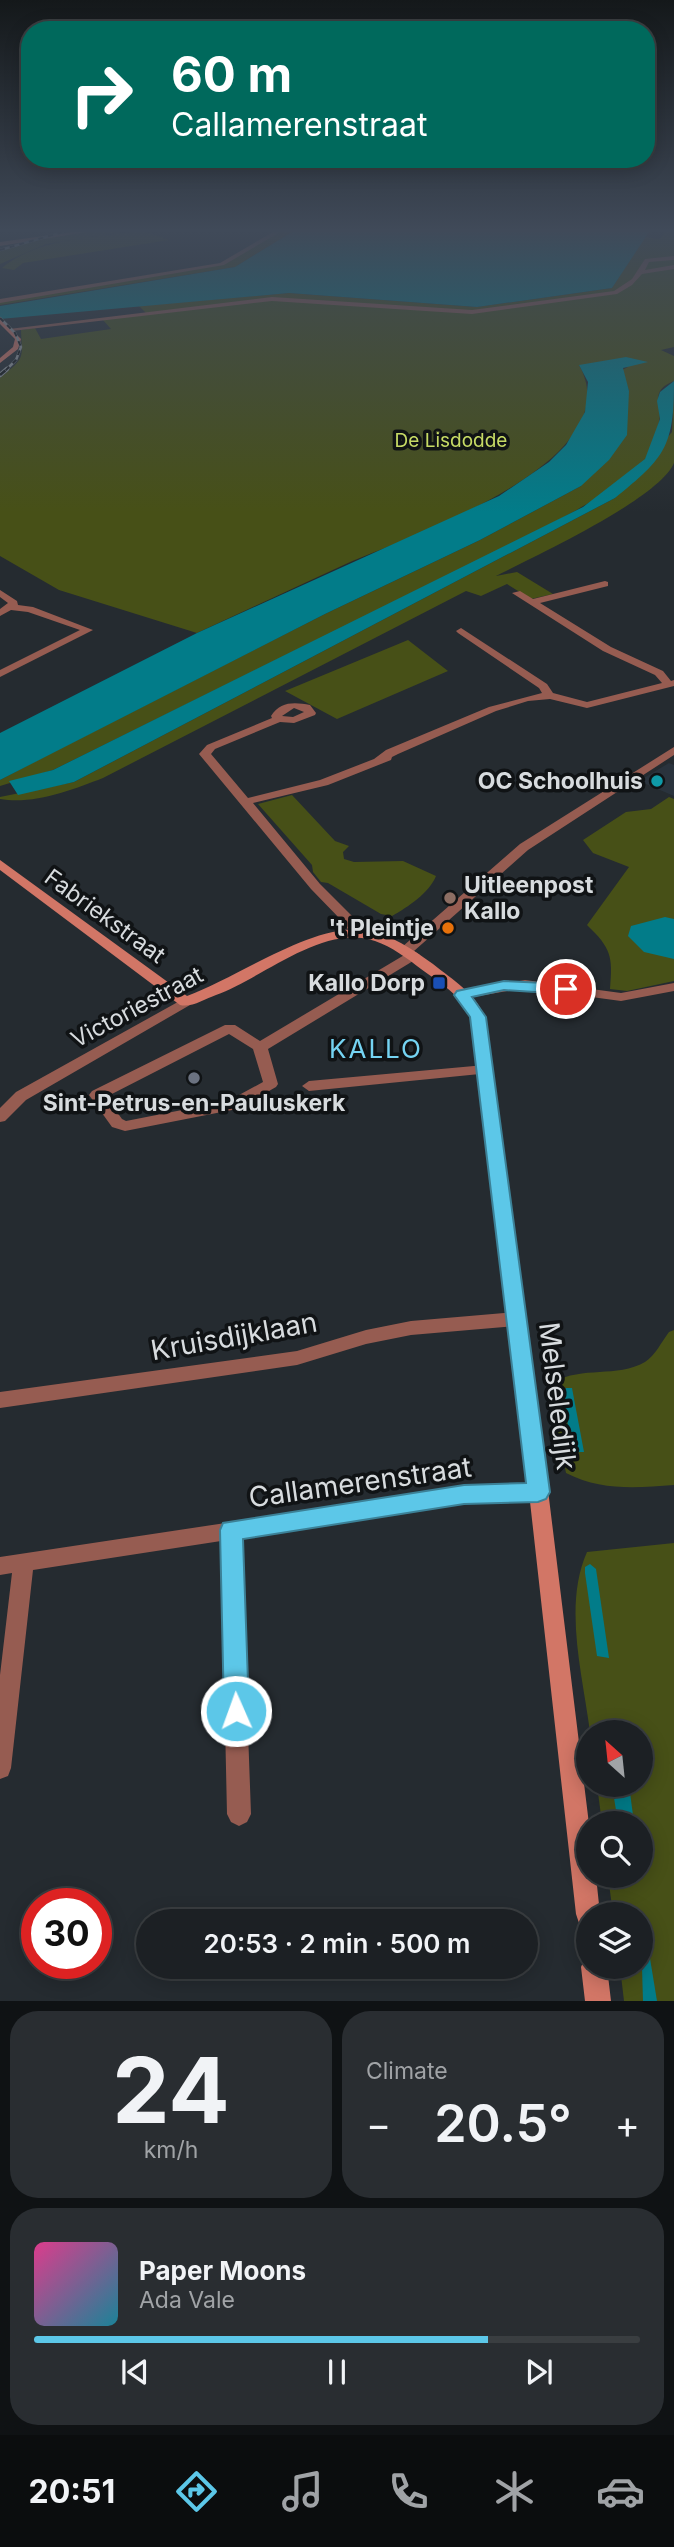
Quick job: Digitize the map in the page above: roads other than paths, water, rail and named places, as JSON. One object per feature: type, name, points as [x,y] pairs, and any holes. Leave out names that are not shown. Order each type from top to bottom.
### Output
[{"type":"main road","points":[[0,360],[10,354],[18,342],[7,325]]},
{"type":"main road","name":"Fabriekstraat","points":[[0,864],[186,1002]]},
{"type":"main road","name":"Victoriestraat","points":[[186,1002],[217,990],[315,940],[332,935],[357,933],[385,939],[410,953]]},
{"type":"main road","name":"Melseledijk","points":[[410,953],[462,995],[478,1017],[587,1902]]},
{"type":"main road","points":[[595,1979],[598,2001]]},
{"type":"street","points":[[12,329],[43,325]]},
{"type":"street","points":[[0,353],[10,354]]},
{"type":"street","points":[[532,602],[605,584]]},
{"type":"street","points":[[0,593],[13,601],[12,607]]},
{"type":"street","points":[[517,593],[607,649],[659,673],[671,683]]},
{"type":"street","points":[[0,613],[12,607],[30,609],[88,630],[0,674]]},
{"type":"street","points":[[461,631],[543,686],[549,696]]},
{"type":"street","points":[[245,802],[324,783],[380,760],[400,755],[408,746],[462,720],[549,696],[573,705],[587,705],[671,683]]},
{"type":"street","points":[[279,719],[212,747],[205,754],[303,869],[309,882],[352,922],[357,933]]},
{"type":"street","points":[[260,1047],[410,953],[524,847],[674,750]]},
{"type":"street","points":[[462,995],[525,984],[621,997],[674,987]]},
{"type":"street","name":"Victoriestraat","points":[[3,1115],[21,1096],[186,1002]]},
{"type":"street","points":[[230,1028],[260,1047],[271,1084],[232,1105],[120,1125],[97,1096],[230,1028]]},
{"type":"street","points":[[309,1086],[485,1070]]},
{"type":"street","name":"Kruisdijklaan","points":[[0,1400],[297,1358],[366,1337],[411,1328],[517,1319]]},
{"type":"street","name":"Callamerenstraat","points":[[0,1566],[464,1495],[538,1492]]},
{"type":"street","name":"Callamerenstraat","points":[[231,1530],[239,1814]]},
{"type":"street","points":[[0,1768],[24,1562]]},
{"type":"water","points":[[626,357],[648,362],[623,368],[629,391],[627,435],[609,460],[581,486],[480,540],[325,614],[0,780],[0,733],[197,633],[499,496],[549,462],[566,445],[585,412],[588,382],[579,365]]},
{"type":"water","points":[[674,381],[672,421],[664,448],[646,472],[615,498],[74,782],[18,795],[9,781],[53,770],[583,507],[645,459],[660,419],[657,401],[660,392]]},
{"type":"water","points":[[665,917],[674,919],[674,959],[644,952],[628,936],[631,926]]},
{"type":"water","points":[[566,1388],[572,1388],[584,1452],[574,1452],[572,1448],[562,1392]]},
{"type":"water","points":[[590,1564],[596,1569],[609,1658],[597,1656],[585,1573],[585,1567]]},
{"type":"water","points":[[614,1797],[631,1797],[632,1811],[616,1811]]},
{"type":"water","points":[[653,1977],[657,2001],[643,2001],[642,1979],[653,1979]]},
{"type":"railway","points":[[7,325],[15,333],[21,347],[16,360],[7,369]]},
{"type":"railway","points":[[0,375],[7,369]]},
{"type":"place","name":"OC Schoolhuis","points":[[657,781]]},
{"type":"place","name":"Uitleenpost Kallo","points":[[450,898]]},
{"type":"place","name":"'t Pleintje","points":[[448,928]]},
{"type":"place","name":"Kallo Dorp","points":[[439,983]]},
{"type":"place","name":"Sint-Petrus-en-Pauluskerk","points":[[194,1078]]},
{"type":"district","name":"KALLO","points":[[376,1048]]},
{"type":"park label","name":"De Lisdodde","points":[[451,440]]}]
